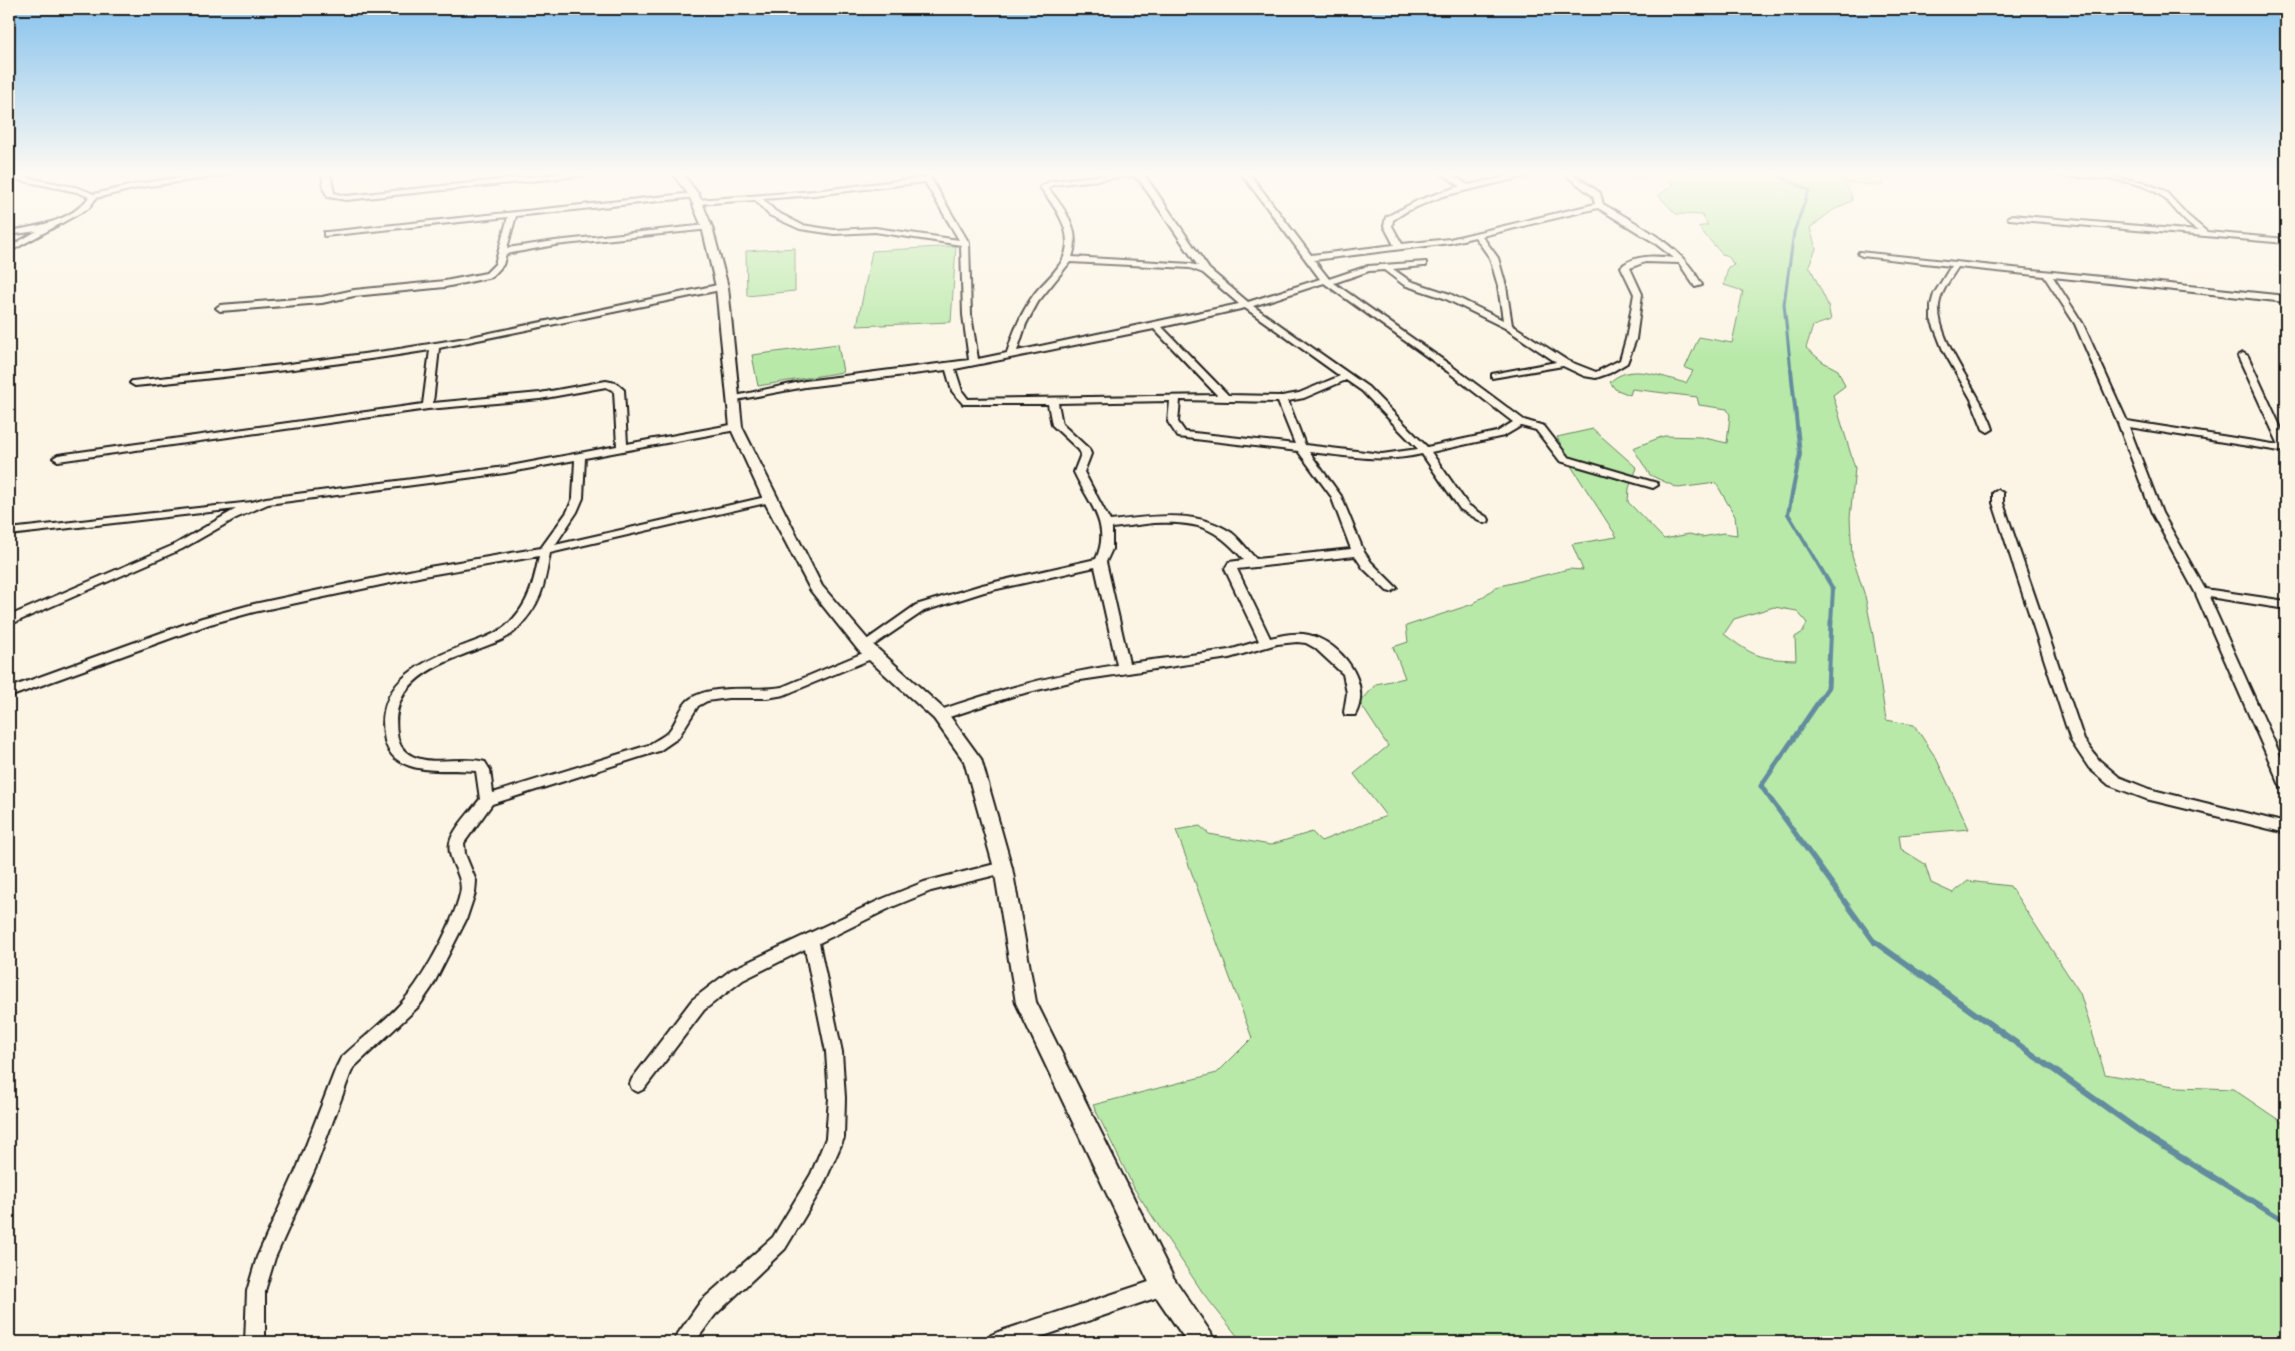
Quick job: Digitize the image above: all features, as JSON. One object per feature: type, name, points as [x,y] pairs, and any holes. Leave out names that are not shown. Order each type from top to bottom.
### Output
[{"type":"street","points":[[11,247],[33,236]]},
{"type":"street","points":[[220,308],[307,301],[478,278],[494,271],[499,265],[506,236]]},
{"type":"street","points":[[501,252],[626,236]]},
{"type":"street","points":[[709,236],[722,287],[736,427],[770,499],[816,588],[868,650],[940,715],[972,759],[1003,868],[1026,1003],[1164,1286],[1202,1342]]},
{"type":"street","points":[[917,236],[965,243]]},
{"type":"street","points":[[961,236],[965,243],[967,315],[974,362]]},
{"type":"street","points":[[1011,355],[1027,313],[1038,296],[1068,259],[1072,240],[1071,236]]},
{"type":"street","points":[[1182,236],[1206,271],[1239,300],[1308,351],[1365,389],[1425,451],[1464,507],[1484,520]]},
{"type":"street","points":[[1293,236],[1327,281],[1450,369],[1520,422],[1540,428],[1564,459],[1653,485]]},
{"type":"street","points":[[1394,236],[1400,247]]},
{"type":"street","points":[[1310,258],[1400,247],[1468,236]]},
{"type":"street","points":[[1478,236],[1494,258],[1502,286],[1508,326]]},
{"type":"street","points":[[1649,236],[1683,261],[1694,275],[1698,285]]},
{"type":"street","points":[[2232,236],[2286,241]]},
{"type":"street","points":[[1862,254],[2286,299]]},
{"type":"street","points":[[1068,259],[1190,266],[1206,271]]},
{"type":"street","points":[[1385,267],[1407,283],[1447,296],[1508,326],[1564,363],[1588,374],[1597,375],[1624,361],[1631,339],[1638,294],[1625,267],[1630,262],[1683,261]]},
{"type":"street","points":[[734,399],[805,384],[950,367],[1156,326],[1248,305],[1348,274],[1385,267],[1423,264]]},
{"type":"street","points":[[1956,264],[1942,283],[1934,306],[1939,334],[1981,407],[1988,429]]},
{"type":"street","points":[[2048,275],[2079,324],[2123,423],[2157,513],[2201,592],[2286,783]]},
{"type":"street","points":[[135,383],[281,368],[435,346],[638,302],[722,287]]},
{"type":"street","points":[[1156,326],[1224,396]]},
{"type":"street","points":[[428,406],[435,346]]},
{"type":"street","points":[[2243,356],[2286,449]]},
{"type":"street","points":[[1495,376],[1564,363]]},
{"type":"street","points":[[950,367],[960,398],[966,402],[1224,396],[1282,400],[1301,396],[1348,376]]},
{"type":"street","points":[[58,458],[428,406],[530,397],[589,386],[613,385],[619,390],[622,447]]},
{"type":"street","points":[[1176,397],[1170,420],[1174,428],[1182,435],[1382,457],[1401,456],[1500,434],[1520,422]]},
{"type":"street","points":[[1052,400],[1057,425],[1084,449],[1086,454],[1079,472],[1108,525],[1106,546],[1100,562],[1124,668]]},
{"type":"street","points":[[1282,400],[1301,448],[1336,496],[1358,552],[1367,565],[1391,588]]},
{"type":"street","points":[[2123,423],[2286,449]]},
{"type":"street","points":[[9,532],[60,528],[198,508],[253,505],[288,497],[505,470],[736,427]]},
{"type":"street","points":[[487,800],[483,770],[480,766],[416,764],[400,756],[391,741],[388,719],[397,693],[411,676],[426,666],[498,637],[510,629],[532,603],[538,590],[545,552],[572,512],[578,498],[580,457]]},
{"type":"street","points":[[1998,493],[1998,503],[2078,741],[2094,764],[2114,781],[2146,794],[2286,828]]},
{"type":"street","points":[[9,693],[206,621],[254,608],[423,572],[545,552],[770,499]]},
{"type":"street","points":[[9,621],[73,591],[180,546],[253,505]]},
{"type":"street","points":[[1108,525],[1173,517],[1186,518],[1204,524],[1228,536],[1252,562]]},
{"type":"street","points":[[1267,644],[1231,569],[1233,565],[1358,552]]},
{"type":"street","points":[[255,1342],[256,1291],[266,1257],[306,1169],[342,1073],[347,1063],[413,1001],[426,982],[458,920],[468,893],[469,881],[458,854],[457,843],[487,800],[654,748],[673,735],[693,703],[704,697],[728,694],[767,694],[784,691],[868,650],[920,608],[982,589],[1100,562]]},
{"type":"street","points":[[2201,592],[2286,605]]},
{"type":"street","points":[[940,715],[987,699],[1053,681],[1124,668],[1231,653],[1286,639],[1307,640],[1320,646],[1347,668],[1353,679],[1355,692],[1350,712]]},
{"type":"street","points":[[638,1084],[698,1005],[737,975],[887,903],[928,886],[1003,868]]},
{"type":"street","points":[[684,1342],[708,1308],[779,1243],[817,1180],[835,1138],[837,1098],[834,1052],[811,940]]},
{"type":"street","points":[[998,1342],[1164,1286]]},
{"type":"green space","points":[[1706,236],[1812,236],[1816,249],[1809,265],[1828,305],[1831,320],[1813,326],[1806,348],[1823,362],[1838,370],[1845,386],[1833,395],[1855,468],[1850,518],[1852,556],[1865,596],[1886,720],[1914,725],[1936,758],[1969,829],[1899,835],[1901,849],[1925,864],[1931,883],[1953,893],[1968,881],[2010,886],[2080,993],[2105,1074],[2179,1087],[2233,1089],[2286,1125],[2286,1342],[1242,1342],[1203,1293],[1135,1190],[1093,1105],[1217,1073],[1252,1038],[1176,830],[1200,826],[1209,834],[1270,845],[1312,832],[1321,841],[1386,816],[1354,774],[1388,746],[1360,703],[1376,684],[1405,678],[1393,647],[1408,642],[1406,626],[1473,604],[1496,587],[1569,569],[1583,570],[1572,544],[1617,537],[1571,466],[1557,437],[1593,429],[1637,468],[1629,488],[1628,502],[1664,539],[1689,534],[1702,537],[1723,533],[1737,535],[1735,516],[1716,483],[1678,488],[1650,475],[1633,448],[1664,436],[1700,437],[1727,443],[1730,415],[1727,409],[1699,405],[1697,397],[1632,389],[1630,395],[1615,389],[1610,382],[1618,376],[1637,372],[1686,383],[1693,371],[1685,368],[1699,337],[1732,343],[1743,291],[1724,285],[1728,267],[1734,265],[1728,256],[1722,254]],"holes":[[[1774,607],[1797,611],[1807,623],[1803,632],[1795,637],[1796,660],[1773,659],[1757,655],[1724,634],[1734,619]]]},
{"type":"green space","points":[[956,246],[951,322],[857,326],[872,251]]},
{"type":"green space","points":[[795,248],[795,291],[747,296],[746,251]]},
{"type":"green space","points":[[838,344],[843,372],[758,386],[752,355]]},
{"type":"waterway","points":[[1791,371],[1784,304],[1793,236]]},
{"type":"waterway","points":[[1791,370],[1800,454],[1788,514],[1833,589],[1831,623]]},
{"type":"waterway","points":[[1831,621],[1828,688],[1761,786],[1875,943]]},
{"type":"waterway","points":[[1875,942],[2145,1135],[2286,1222]]}]
